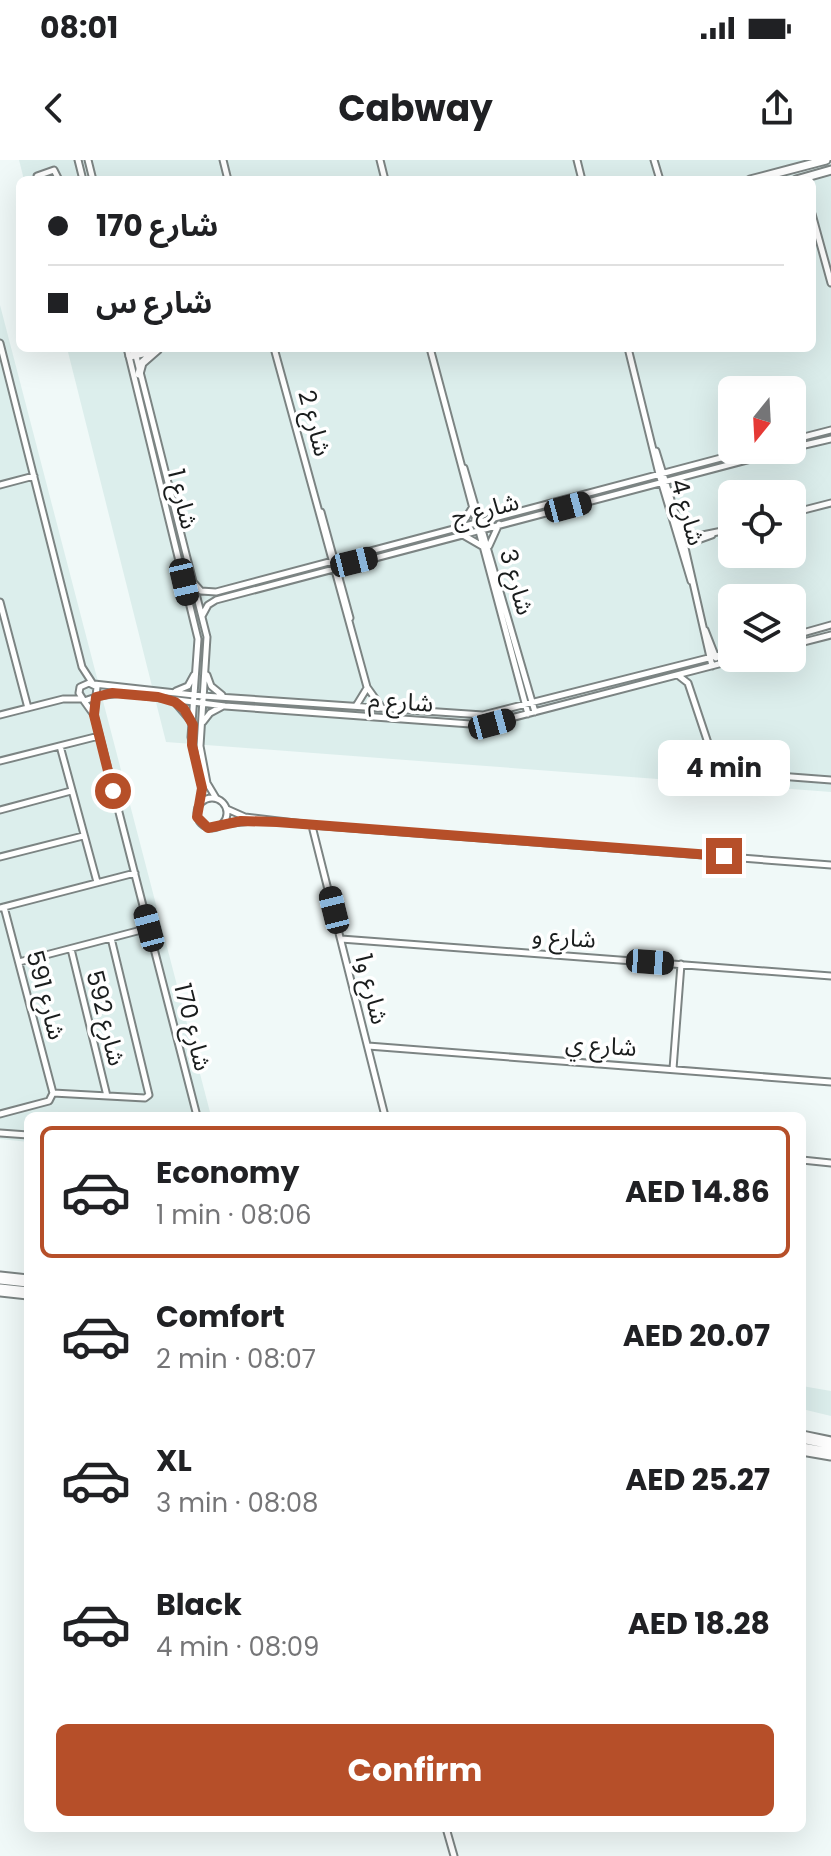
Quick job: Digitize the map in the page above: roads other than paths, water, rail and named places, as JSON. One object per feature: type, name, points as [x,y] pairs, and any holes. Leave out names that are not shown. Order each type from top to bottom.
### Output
[{"type":"highway","points":[[0,1278],[24,1281]]},
{"type":"highway","points":[[0,1290],[24,1293]]},
{"type":"highway","points":[[806,1438],[831,1443]]},
{"type":"highway","points":[[806,1450],[831,1454]]},
{"type":"street","points":[[765,176],[826,160]]},
{"type":"street","points":[[37,176],[54,170],[57,176]]},
{"type":"street","points":[[816,229],[831,283]]},
{"type":"street","points":[[0,343],[82,667],[97,697]]},
{"type":"street","name":"شارع 1","points":[[132,352],[208,645],[192,745],[202,788],[201,802]]},
{"type":"street","name":"شارع 1","points":[[132,352],[196,630],[202,758],[216,798]]},
{"type":"street","points":[[139,374],[142,363],[155,352]]},
{"type":"street","name":"شارع 2","points":[[275,352],[367,687],[382,708]]},
{"type":"street","name":"شارع 3","points":[[431,352],[532,713]]},
{"type":"street","name":"شارع 4","points":[[629,352],[714,665]]},
{"type":"street","points":[[810,444],[808,436],[831,430]]},
{"type":"street","points":[[806,445],[831,439]]},
{"type":"street","name":"شارع ج","points":[[353,558],[460,534],[500,516],[718,461]]},
{"type":"street","points":[[649,476],[659,464],[679,470]]},
{"type":"street","name":"شارع ج","points":[[202,616],[208,605],[216,600],[460,526],[499,524],[718,464]]},
{"type":"street","points":[[0,485],[34,476]]},
{"type":"street","points":[[649,485],[668,496],[680,477]]},
{"type":"street","points":[[806,509],[831,503]]},
{"type":"street","points":[[460,526],[474,505],[500,516]]},
{"type":"street","points":[[460,534],[475,538],[486,547],[499,524]]},
{"type":"street","points":[[681,543],[718,533]]},
{"type":"street","points":[[315,572],[339,579],[353,558],[330,548],[320,563]]},
{"type":"street","name":"شارع ج","points":[[193,582],[201,591],[216,592],[320,563],[335,563]]},
{"type":"street","points":[[0,602],[28,708]]},
{"type":"street","points":[[806,632],[831,625]]},
{"type":"street","points":[[806,641],[831,635]]},
{"type":"street","points":[[0,642],[10,639]]},
{"type":"street","points":[[694,662],[709,644],[718,647]]},
{"type":"street","name":"شارع م","points":[[63,699],[83,700],[122,693],[170,699],[231,698],[483,715],[718,655]]},
{"type":"street","name":"شارع م","points":[[80,687],[93,684],[172,692],[225,706],[484,725],[718,664]]},
{"type":"street","points":[[82,667],[80,687],[83,700]]},
{"type":"street","points":[[172,692],[188,686],[197,667]]},
{"type":"street","points":[[206,670],[214,690],[231,698]]},
{"type":"street","points":[[688,683],[693,671]]},
{"type":"street","points":[[678,675],[688,683],[713,758],[728,772],[831,780]]},
{"type":"street","points":[[0,715],[63,699],[80,687]]},
{"type":"street","points":[[355,706],[367,687]]},
{"type":"street","points":[[517,706],[525,689],[544,699]]},
{"type":"street","name":"شارع 170","points":[[97,697],[94,715],[99,736],[196,1112]]},
{"type":"street","points":[[170,699],[184,709],[193,725]]},
{"type":"street","name":"شارع 170","points":[[83,700],[94,715]]},
{"type":"street","points":[[201,726],[210,713],[225,706]]},
{"type":"street","points":[[400,719],[401,709]]},
{"type":"street","points":[[0,761],[99,736]]},
{"type":"street","points":[[60,746],[97,882]]},
{"type":"street","points":[[0,810],[71,791]]},
{"type":"street","points":[[277,822],[223,824],[212,829],[201,824],[197,813],[201,802],[216,798],[240,816],[277,822],[831,865]]},
{"type":"street","points":[[223,824],[227,809]]},
{"type":"street","name":"شارع و1","points":[[312,825],[384,1112]]},
{"type":"street","points":[[0,857],[83,836]]},
{"type":"street","points":[[2,907],[135,873]]},
{"type":"street","name":"شارع 591","points":[[2,907],[53,1093]]},
{"type":"street","points":[[19,962],[149,928]]},
{"type":"street","points":[[0,1114],[49,1101],[53,1093],[149,1095],[111,938]]},
{"type":"street","name":"شارع و","points":[[341,939],[831,976]]},
{"type":"street","name":"شارع 592","points":[[71,949],[107,1096]]},
{"type":"street","points":[[673,1069],[681,964]]},
{"type":"street","name":"شارع ي","points":[[368,1046],[831,1082]]},
{"type":"street","points":[[0,1133],[24,1135]]},
{"type":"street","points":[[806,1160],[831,1163]]},
{"type":"street","points":[[447,1832],[454,1856]]}]
